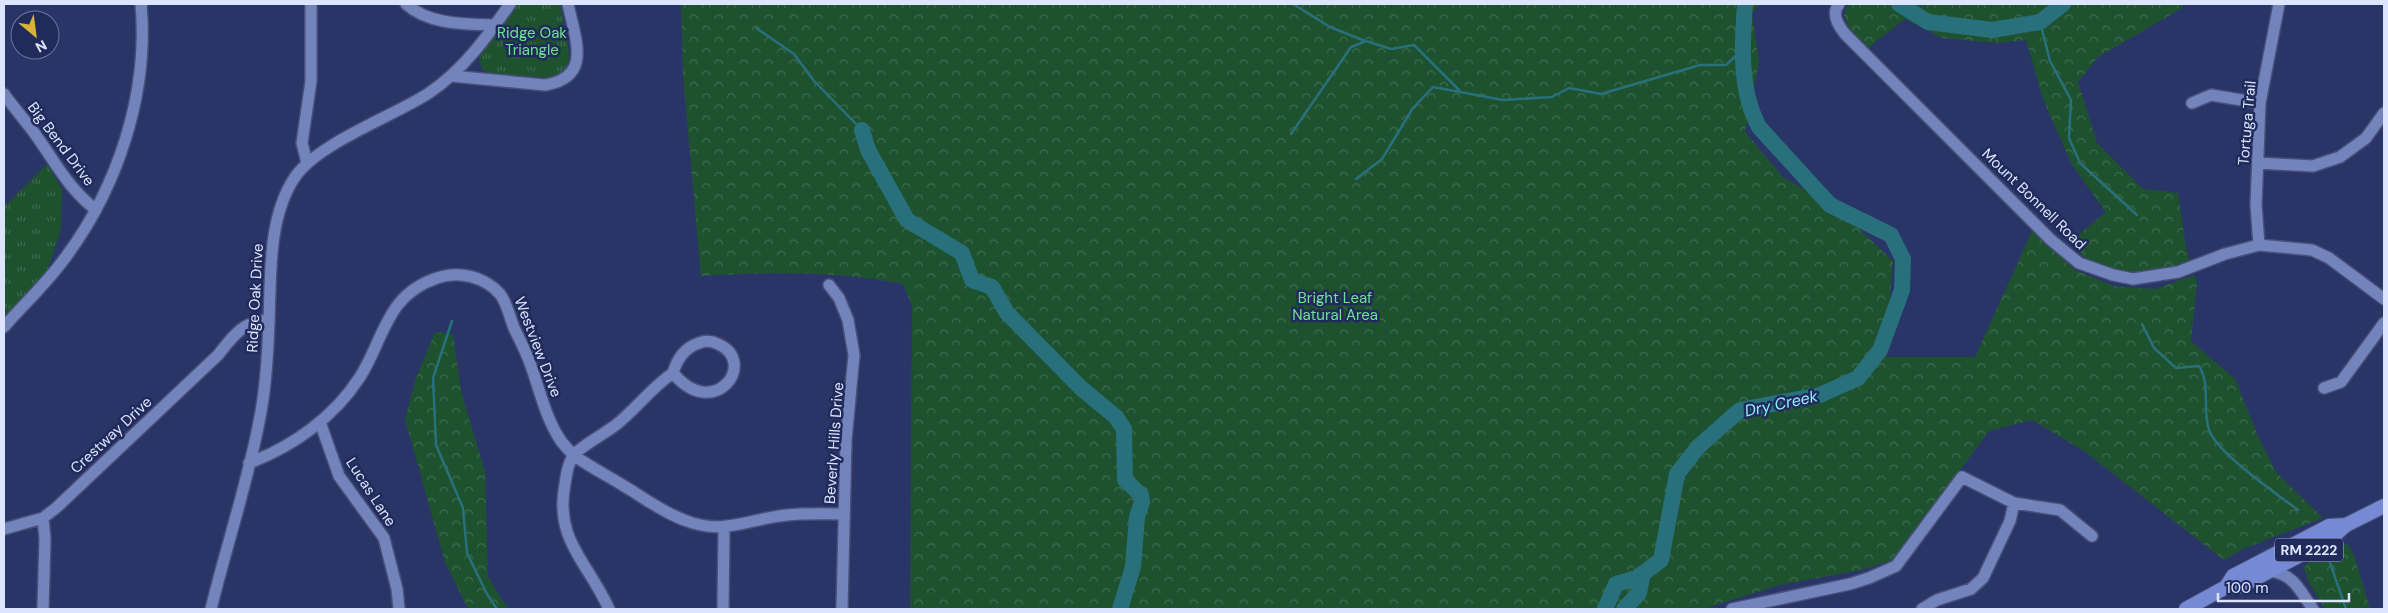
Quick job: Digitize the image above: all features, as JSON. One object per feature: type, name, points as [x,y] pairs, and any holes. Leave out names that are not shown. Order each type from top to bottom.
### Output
[{"type":"main road","name":"RM 2222","points":[[2186,609],[2226,587],[2241,586],[2270,571],[2329,540],[2346,526],[2384,506]]},
{"type":"main road","name":"RM 2222","points":[[2226,587],[2233,576],[2329,526],[2346,526]]},
{"type":"street","points":[[4,327],[65,258],[96,210],[122,147],[135,101],[142,57],[141,4]]},
{"type":"street","points":[[307,163],[302,143],[311,81],[311,4]]},
{"type":"street","points":[[406,4],[429,17],[448,22],[495,25]]},
{"type":"street","name":"Ridge Oak Drive","points":[[211,609],[259,422],[265,378],[272,243],[284,200],[295,177],[307,163],[336,144],[428,93],[451,76],[495,25],[510,4]]},
{"type":"street","points":[[451,76],[545,85],[558,83],[569,77],[578,60],[568,4]]},
{"type":"street","name":"Mount Bonnell Road","points":[[1838,4],[1835,13],[1838,26],[1845,34],[2051,240],[2079,263],[2112,276],[2133,279],[2178,272],[2225,254],[2259,245],[2312,250],[2329,258],[2384,299]]},
{"type":"street","name":"Tortuga Trail","points":[[2259,245],[2256,206],[2260,103],[2279,4]]},
{"type":"street","name":"Big Bend Drive","points":[[4,94],[35,134],[67,182],[79,196],[96,210]]},
{"type":"street","points":[[2192,104],[2211,94],[2260,103]]},
{"type":"street","points":[[2258,163],[2313,166],[2340,156],[2366,138],[2384,113]]},
{"type":"street","name":"Westview Drive","points":[[250,463],[277,453],[320,422],[341,402],[361,375],[391,313],[403,297],[418,285],[439,277],[458,274],[474,277],[490,284],[502,296],[528,358],[551,422],[561,440],[574,455],[683,520],[702,526],[724,528],[788,515],[844,514]]},
{"type":"street","name":"Beverly Hills Drive","points":[[829,285],[839,298],[854,340],[854,377],[846,440],[842,609]]},
{"type":"street","name":"Crestway Drive","points":[[43,518],[56,508],[218,355],[240,328],[256,321],[269,320]]},
{"type":"street","points":[[2324,388],[2341,382],[2384,323]]},
{"type":"street","points":[[609,609],[566,535],[563,518],[563,495],[567,473],[574,455],[616,425],[662,381],[673,373],[676,362],[683,352],[700,342],[711,341],[723,346],[732,356],[735,368],[731,379],[719,389],[709,394],[696,392],[687,387],[673,373]]},
{"type":"street","name":"Lucas Lane","points":[[320,422],[339,476],[384,538],[397,589],[399,609]]},
{"type":"street","points":[[1732,609],[1850,584],[1896,566],[1962,477],[2014,503],[2060,510],[2092,536]]},
{"type":"street","points":[[1922,609],[1937,600],[1971,589],[1983,578],[2010,520],[2014,503]]},
{"type":"street","points":[[4,529],[43,518],[46,539],[44,609]]},
{"type":"street","points":[[723,609],[724,528]]},
{"type":"street","points":[[2294,580],[2294,563],[2297,556]]},
{"type":"street","points":[[2270,571],[2280,573],[2294,580],[2312,609]]},
{"type":"green space","name":"Ridge Oak Triangle","points":[[517,4],[560,4],[569,53],[569,65],[565,73],[554,78],[489,74],[483,70],[479,61],[480,56]]},
{"type":"green space","name":"Bright Leaf Natural Area","points":[[681,4],[1760,4],[1752,13],[1759,62],[1745,132],[1784,178],[1836,207],[1893,261],[1885,357],[1975,357],[2032,231],[2075,270],[2114,286],[2155,289],[2194,275],[2197,283],[2191,341],[2235,379],[2258,436],[2276,472],[2323,518],[2243,549],[2224,560],[2084,451],[2032,420],[1989,431],[1893,560],[1861,570],[1780,585],[1703,609],[910,609],[912,305],[903,284],[878,280],[802,274],[701,276],[683,76]]},
{"type":"green space","points":[[1848,4],[2182,4],[2184,7],[2098,57],[2078,82],[2097,143],[2143,189],[2178,193],[2190,262],[2141,272],[2111,270],[2083,256],[2069,243],[2106,212],[2072,165],[2043,99],[2026,40],[1997,43],[1942,38],[1905,19],[1868,48],[1850,29],[1844,16]]},
{"type":"green space","points":[[47,164],[62,189],[61,230],[47,271],[4,318],[4,207]]},
{"type":"green space","points":[[435,332],[453,334],[461,391],[485,472],[488,577],[510,609],[468,609],[445,562],[405,419],[416,378]]},
{"type":"green space","points":[[2348,544],[2355,558],[2370,609],[2325,609],[2308,581],[2304,568],[2317,556]]},
{"type":"waterway","points":[[1293,4],[1330,27],[1365,41]]},
{"type":"waterway","name":"Dry Creek","points":[[1605,609],[1616,584],[1637,578],[1661,560],[1677,474],[1698,447],[1740,410],[1820,395],[1858,378],[1880,350],[1902,290],[1903,259],[1891,235],[1830,205],[1759,127],[1748,98],[1743,67],[1745,4]]},
{"type":"waterway","name":"Dry Creek","points":[[1899,4],[1928,22],[1992,30],[2040,22],[2063,4]]},
{"type":"waterway","points":[[2040,22],[2050,61],[2071,100],[2069,138],[2080,163],[2137,215]]},
{"type":"waterway","points":[[756,28],[794,54],[814,81],[862,130]]},
{"type":"waterway","points":[[1291,134],[1351,47],[1366,41],[1391,49],[1414,45],[1459,90]]},
{"type":"waterway","points":[[1356,179],[1382,159],[1413,108],[1433,87],[1503,100],[1552,97],[1569,88],[1601,94],[1700,65],[1726,65],[1742,50]]},
{"type":"waterway","points":[[862,130],[868,150],[907,220],[962,253],[972,280],[992,287],[1007,313],[1081,388],[1116,417],[1124,429],[1125,480],[1141,495],[1142,502],[1137,517],[1133,567],[1120,609]]},
{"type":"waterway","points":[[452,321],[433,378],[436,445],[463,508],[467,553],[487,594],[497,609]]},
{"type":"waterway","points":[[2142,324],[2154,348],[2176,368],[2199,366],[2205,381],[2207,422],[2215,440],[2249,473],[2298,510]]},
{"type":"waterway","points":[[2328,557],[2346,609]]},
{"type":"waterway","points":[[1624,609],[1639,593],[1643,573]]}]
